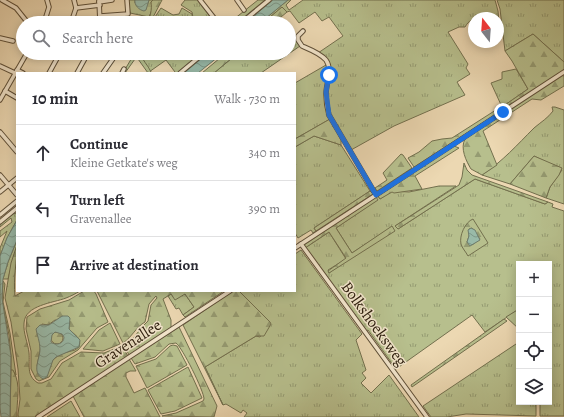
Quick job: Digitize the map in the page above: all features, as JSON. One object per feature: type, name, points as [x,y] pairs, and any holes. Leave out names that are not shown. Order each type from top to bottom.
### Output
[{"type":"street","points":[[2,0],[16,8],[22,16]]},
{"type":"street","points":[[47,0],[47,16]]},
{"type":"street","points":[[73,16],[76,8],[74,0]]},
{"type":"street","points":[[76,8],[112,0]]},
{"type":"street","points":[[99,2],[100,16],[127,15],[129,14],[127,0]]},
{"type":"street","points":[[200,0],[213,16]]},
{"type":"street","points":[[237,0],[244,10]]},
{"type":"street","points":[[250,16],[269,0]]},
{"type":"street","points":[[303,31],[298,36],[302,46],[323,58],[328,66],[329,73],[326,100],[329,115],[376,195]]},
{"type":"street","points":[[0,38],[13,41]]},
{"type":"street","points":[[0,100],[23,60]]},
{"type":"street","points":[[50,72],[56,60]]},
{"type":"street","points":[[78,72],[84,60]]},
{"type":"street","points":[[104,72],[112,60]]},
{"type":"street","points":[[181,72],[196,60]]},
{"type":"street","points":[[0,66],[16,72]]},
{"type":"street","points":[[296,247],[564,72]]},
{"type":"street","points":[[5,91],[16,97]]},
{"type":"street","points":[[0,132],[16,151]]},
{"type":"street","points":[[0,175],[16,194]]},
{"type":"street","points":[[0,192],[16,179]]},
{"type":"street","points":[[0,215],[16,202]]},
{"type":"street","points":[[0,222],[16,209]]},
{"type":"street","name":"Bolkshoeksweg","points":[[301,244],[427,417]]},
{"type":"street","name":"Gravenallee","points":[[38,417],[228,292]]},
{"type":"green space","points":[[128,0],[135,0],[135,3],[148,3],[149,0],[153,0],[151,2],[152,10],[149,16],[130,13]]},
{"type":"green space","points":[[153,0],[162,0],[154,16],[150,16],[151,2]]},
{"type":"green space","points":[[185,0],[198,0],[211,16],[193,16],[192,12],[181,5]]},
{"type":"green space","points":[[258,0],[265,0],[246,16],[238,16]]},
{"type":"green space","points":[[288,0],[291,0],[286,5],[289,10],[303,0],[495,0],[498,12],[468,12],[468,23],[465,27],[459,27],[448,32],[468,64],[466,68],[470,74],[457,82],[465,95],[394,126],[351,150],[336,126],[329,111],[327,95],[330,67],[318,53],[343,36],[329,17],[322,21],[315,12],[299,23],[296,16],[294,16],[290,11],[287,12],[282,7],[271,16],[269,16]]},
{"type":"green space","points":[[497,0],[564,0],[564,62],[533,34],[505,51],[504,12],[500,12]]},
{"type":"green space","points":[[282,7],[287,12],[282,16],[271,16]]},
{"type":"green space","points":[[161,8],[173,15],[179,14],[182,8],[192,14],[192,16],[156,16]]},
{"type":"green space","points":[[533,34],[564,62],[564,70],[503,110],[502,107],[528,89],[505,51]]},
{"type":"green space","points":[[296,41],[300,46],[296,49]]},
{"type":"green space","points":[[131,60],[134,60],[126,72],[124,71]]},
{"type":"green space","points":[[139,60],[143,60],[151,72],[147,72]]},
{"type":"green space","points":[[142,60],[166,60],[149,72]]},
{"type":"green space","points":[[166,60],[195,60],[180,72],[175,72]]},
{"type":"green space","points":[[218,60],[230,60],[215,72],[203,72]]},
{"type":"green space","points":[[230,60],[280,60],[262,72],[215,72]]},
{"type":"green space","points":[[326,65],[327,79],[325,99],[327,113],[330,119],[296,138],[296,82]]},
{"type":"green space","points":[[516,69],[528,89],[502,107],[491,83],[502,79],[502,72]]},
{"type":"green space","points":[[564,74],[564,86],[541,100],[532,99],[483,131],[497,165],[482,175],[471,169],[463,150],[465,139]]},
{"type":"green space","points":[[552,107],[564,110],[564,204],[546,198],[550,187],[562,170],[534,156],[510,184],[482,175],[490,170],[516,147],[534,128],[549,116],[553,111]]},
{"type":"green space","points":[[499,108],[501,111],[414,167],[408,158],[419,152],[432,141],[452,138]]},
{"type":"green space","points":[[330,119],[341,140],[341,145],[314,136],[296,146],[296,138]]},
{"type":"green space","points":[[314,136],[341,145],[370,191],[314,228],[316,231],[313,233],[311,230],[298,238],[296,235],[296,146]]},
{"type":"green space","points":[[454,146],[459,148],[415,176],[422,189],[392,192],[380,199],[378,196]]},
{"type":"green space","points":[[401,154],[412,168],[377,191],[375,188],[387,180],[383,173]]},
{"type":"green space","points":[[534,156],[562,168],[559,175],[550,187],[546,198],[510,184]]},
{"type":"green space","points":[[464,163],[467,170],[472,175],[548,202],[545,204],[475,179],[398,229],[395,226],[459,185]]},
{"type":"green space","points":[[475,179],[545,204],[548,202],[553,204],[552,207],[564,211],[564,416],[540,416],[540,405],[552,405],[552,261],[516,261],[516,311],[485,332],[472,315],[396,369],[305,248],[329,232],[346,259],[328,270],[329,273],[392,227],[352,253],[336,228],[377,200],[376,197],[378,196],[380,199],[392,191],[409,192],[439,186],[456,186],[395,226],[398,229]]},
{"type":"green space","points":[[370,191],[373,194],[316,231],[314,228]]},
{"type":"green space","points":[[376,197],[378,200],[336,228],[352,253],[392,226],[395,231],[329,273],[328,271],[346,258],[329,232],[305,248],[304,245]]},
{"type":"green space","points":[[13,213],[16,214],[16,222],[7,238],[0,256],[0,248],[7,231],[0,237],[0,231],[12,222],[11,218],[0,227],[0,223]]},
{"type":"green space","points":[[473,219],[488,243],[468,256],[462,246],[461,237],[463,230]],"holes":[[[472,228],[480,239],[472,245],[467,242],[469,229]]]},
{"type":"green space","points":[[16,242],[16,249],[8,279],[3,279]]},
{"type":"green space","points":[[16,248],[14,283],[15,296],[22,292],[78,292],[66,298],[34,308],[26,317],[24,327],[29,353],[29,370],[34,380],[38,383],[42,383],[51,379],[62,363],[81,352],[104,353],[122,346],[128,356],[36,417],[18,417],[20,399],[18,369],[11,322],[5,298],[11,263]]},
{"type":"green space","points":[[301,250],[362,334],[356,340],[366,370],[362,373],[366,378],[361,383],[371,393],[389,375],[419,417],[244,417],[247,413],[243,410],[241,413],[226,404],[223,405],[205,367],[256,336],[260,337],[270,322],[239,292],[296,292],[296,253]]},
{"type":"green space","points":[[3,281],[5,284],[3,302],[10,333],[16,375],[11,370],[9,335],[2,301]]},
{"type":"green space","points":[[82,292],[95,292],[108,322],[97,328],[78,350],[60,361],[49,377],[39,381],[36,379],[31,369],[31,351],[26,329],[27,317],[40,309],[69,300]],"holes":[[[55,320],[70,321],[69,329],[79,339],[79,347],[75,350],[60,354],[53,360],[37,366],[40,351],[42,324],[48,325]]]},
{"type":"green space","points":[[98,292],[222,292],[185,317],[183,315],[194,307],[185,294],[175,300],[171,294],[163,299],[171,320],[171,328],[129,355],[124,345],[132,340],[148,321],[151,305],[157,298],[156,296],[149,304],[145,322],[123,343]]},
{"type":"green space","points":[[232,292],[240,292],[271,324],[264,336],[256,336],[205,367],[223,405],[183,325]]},
{"type":"green space","points":[[171,294],[185,294],[194,307],[183,315],[179,308],[176,309],[168,296]]},
{"type":"green space","points":[[516,311],[516,326],[506,317]]},
{"type":"green space","points":[[504,319],[507,321],[412,387],[411,385]]},
{"type":"green space","points":[[110,323],[120,344],[103,351],[83,349],[99,330]]},
{"type":"green space","points":[[179,327],[217,406],[214,417],[162,416],[176,413],[203,401],[204,399],[200,387],[183,352],[176,343],[169,344],[155,357],[135,364],[131,358]]},
{"type":"green space","points":[[55,332],[59,332],[63,338],[59,344],[55,344],[51,340],[51,336]]},
{"type":"green space","points":[[516,344],[516,405],[536,405],[536,416],[466,414],[447,417],[431,417],[423,406]]},
{"type":"green space","points":[[173,345],[177,346],[187,365],[147,388],[136,366],[156,359]]},
{"type":"green space","points":[[129,359],[136,371],[126,373],[126,377],[134,393],[145,388],[160,417],[84,417],[73,396]]},
{"type":"green space","points":[[188,367],[202,398],[175,411],[161,414],[148,390]]},
{"type":"green space","points":[[11,370],[13,370],[16,376],[18,388],[17,417],[10,417]]},
{"type":"green space","points":[[71,401],[80,417],[47,417]]},
{"type":"water","points":[[135,0],[149,0],[146,10],[144,11],[139,8],[135,4]]},
{"type":"water","points":[[273,0],[288,0],[269,16],[254,16]]},
{"type":"water","points":[[200,60],[214,60],[199,72],[185,72]]},
{"type":"water","points":[[16,222],[16,242],[3,279],[2,298],[11,356],[10,417],[1,417],[0,256],[7,238]]},
{"type":"water","points":[[471,228],[475,230],[480,240],[470,246],[467,242],[469,236],[468,230]]},
{"type":"water","points":[[62,316],[68,316],[70,318],[69,329],[80,340],[79,347],[56,357],[53,360],[47,377],[43,379],[37,373],[40,349],[36,329],[40,325],[49,325]],"holes":[[[55,332],[62,334],[64,339],[61,343],[55,344],[51,342],[52,335]]]},
{"type":"route","points":[[329,75],[326,92],[327,109],[329,115],[376,195],[503,112]]}]
